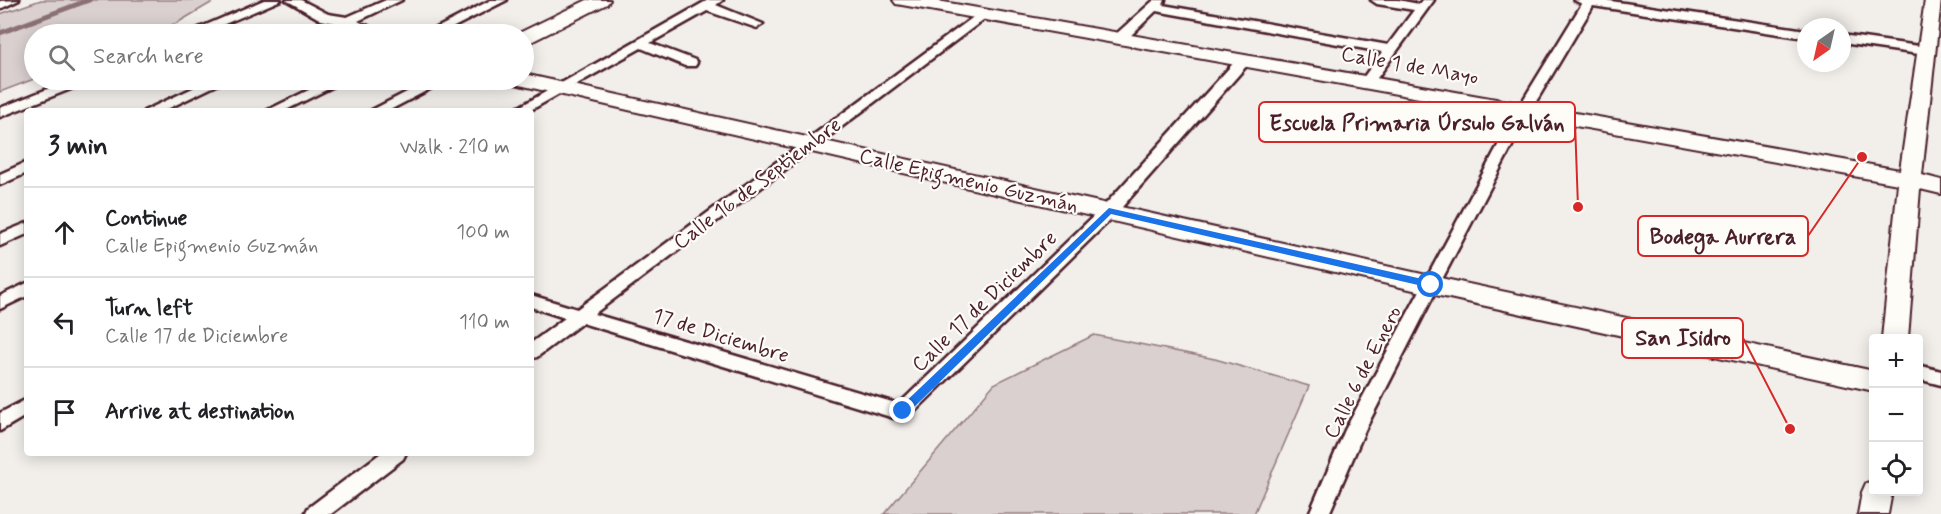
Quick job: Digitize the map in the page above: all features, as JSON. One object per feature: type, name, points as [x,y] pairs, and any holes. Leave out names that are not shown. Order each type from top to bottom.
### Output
[{"type":"street","points":[[0,5],[13,0]]},
{"type":"street","points":[[216,24],[275,0]]},
{"type":"street","points":[[292,0],[325,17],[354,24]]},
{"type":"street","points":[[343,24],[396,0]]},
{"type":"street","points":[[452,24],[501,0]]},
{"type":"street","points":[[534,33],[601,0]]},
{"type":"street","name":"Calle 1 de Mayo","points":[[902,0],[1910,179],[1941,187]]},
{"type":"street","points":[[1377,0],[1426,4]]},
{"type":"street","points":[[1895,334],[1910,179],[1934,0]]},
{"type":"street","points":[[1585,1],[1797,33]]},
{"type":"street","name":"Calle 6 de Enero","points":[[1319,514],[1356,430],[1431,285],[1585,1]]},
{"type":"street","points":[[524,108],[712,3],[758,24]]},
{"type":"street","points":[[1120,38],[1157,3],[1391,50]]},
{"type":"street","points":[[1366,82],[1426,4]]},
{"type":"street","name":"Calle 16 de Septiembre","points":[[534,349],[983,14]]},
{"type":"street","points":[[325,17],[326,24]]},
{"type":"street","points":[[1851,40],[1926,51]]},
{"type":"street","points":[[639,43],[690,63]]},
{"type":"street","name":"Calle 17 de Diciembre","points":[[898,411],[906,409],[1109,211],[1244,60]]},
{"type":"street","name":"Calle Epigmenio Guzmán","points":[[534,83],[1431,285],[1869,380]]},
{"type":"street","points":[[0,113],[56,90]]},
{"type":"street","points":[[158,108],[198,90]]},
{"type":"street","points":[[279,108],[318,90]]},
{"type":"street","points":[[382,108],[413,90]]},
{"type":"street","points":[[0,180],[24,168]]},
{"type":"street","points":[[0,241],[24,229]]},
{"type":"street","points":[[0,303],[24,291]]},
{"type":"street","name":"17 de Diciembre","points":[[534,302],[898,411]]},
{"type":"street","points":[[1923,373],[1941,378]]},
{"type":"street","points":[[0,423],[24,408]]},
{"type":"street","points":[[315,514],[392,456]]},
{"type":"street","points":[[1873,514],[1876,496]]},
{"type":"shaded area","points":[[41,0],[216,0],[174,24],[24,24],[24,83],[0,92],[0,14]]},
{"type":"shaded area","points":[[1094,335],[1215,359],[1309,386],[1254,514],[884,514],[994,384]]},
{"type":"waterway","points":[[24,24],[89,0]]},
{"type":"waterway","points":[[0,33],[24,24]]},
{"type":"place","name":"Bodega Aurrera","points":[[1862,157]]},
{"type":"place","name":"Escuela Primaria Úrsulo Galván","points":[[1578,207]]},
{"type":"place","name":"San Isidro","points":[[1790,429]]},
{"type":"route","points":[[903,411],[1109,211],[1431,285]]}]
